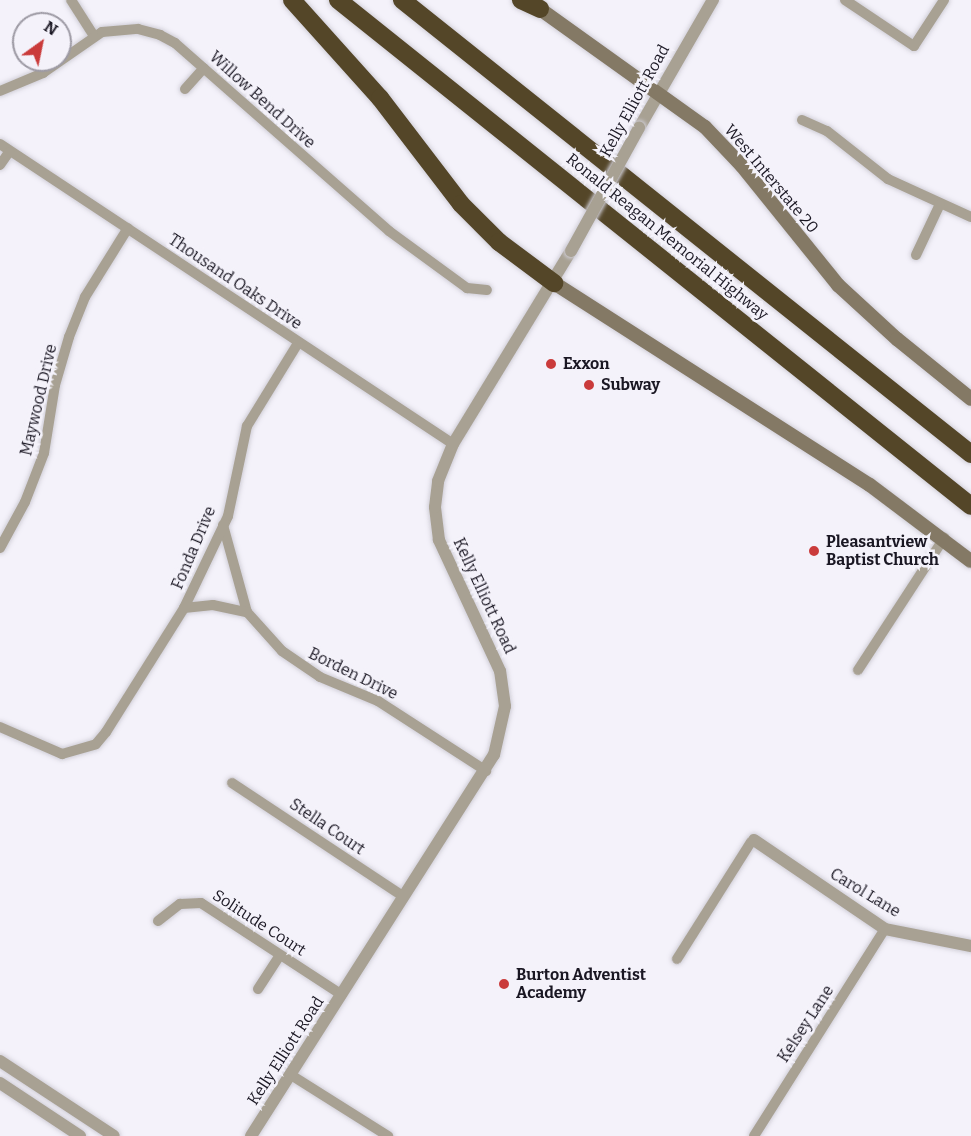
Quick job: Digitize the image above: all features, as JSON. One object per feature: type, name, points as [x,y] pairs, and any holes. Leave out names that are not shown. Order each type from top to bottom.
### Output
[{"type":"highway","points":[[292,0],[380,98],[461,204],[499,242],[554,283]]},
{"type":"highway","name":"Ronald Reagan Memorial Highway","points":[[338,0],[971,506]]},
{"type":"highway","name":"Ronald Reagan Memorial Highway","points":[[402,0],[971,454]]},
{"type":"highway","points":[[521,0],[534,4]]},
{"type":"main road","name":"West Interstate 20","points":[[534,4],[659,92],[726,147],[814,258],[864,310],[971,399]]},
{"type":"main road","points":[[554,283],[867,483],[944,538],[971,561]]},
{"type":"street","points":[[71,0],[94,36]]},
{"type":"street","name":"Kelly Elliott Road","points":[[251,1136],[486,771],[502,732],[504,691],[494,656],[452,572],[435,523],[438,481],[453,444],[554,283],[712,0]]},
{"type":"street","points":[[845,0],[914,46],[944,0]]},
{"type":"street","name":"Willow Bend Drive","points":[[0,91],[44,73],[94,36],[138,29],[175,43],[388,231],[467,288],[487,290]]},
{"type":"street","points":[[185,89],[204,68]]},
{"type":"street","points":[[802,120],[827,131],[888,179],[971,217]]},
{"type":"street","name":"Thousand Oaks Drive","points":[[0,144],[453,444]]},
{"type":"street","points":[[0,165],[9,152]]},
{"type":"street","points":[[916,255],[940,204]]},
{"type":"street","name":"Maywood Drive","points":[[0,548],[25,502],[44,453],[55,385],[69,337],[85,297],[128,228]]},
{"type":"street","name":"Fonda Drive","points":[[0,727],[62,754],[87,748],[106,732],[184,608],[223,525],[247,426],[298,343]]},
{"type":"street","name":"Borden Drive","points":[[223,525],[247,612],[267,637],[299,665],[378,701],[486,771]]},
{"type":"street","points":[[858,670],[944,538]]},
{"type":"street","points":[[184,608],[213,605],[247,612]]},
{"type":"street","name":"Stella Court","points":[[232,783],[404,897]]},
{"type":"street","points":[[677,959],[752,841]]},
{"type":"street","name":"Carol Lane","points":[[752,841],[885,929],[971,946]]},
{"type":"street","name":"Solitude Court","points":[[158,921],[180,904],[194,900],[342,995]]},
{"type":"street","name":"Kelsey Lane","points":[[754,1136],[885,929]]},
{"type":"street","points":[[258,989],[280,955]]},
{"type":"street","points":[[0,1061],[114,1136]]},
{"type":"street","points":[[291,1075],[388,1136]]},
{"type":"street","points":[[0,1083],[80,1136]]},
{"type":"place","name":"Exxon","points":[[551,364]]},
{"type":"place","name":"Subway","points":[[589,385]]},
{"type":"place","name":"Pleasantview Baptist Church","points":[[814,551]]},
{"type":"place","name":"Burton Adventist Academy","points":[[504,984]]}]
